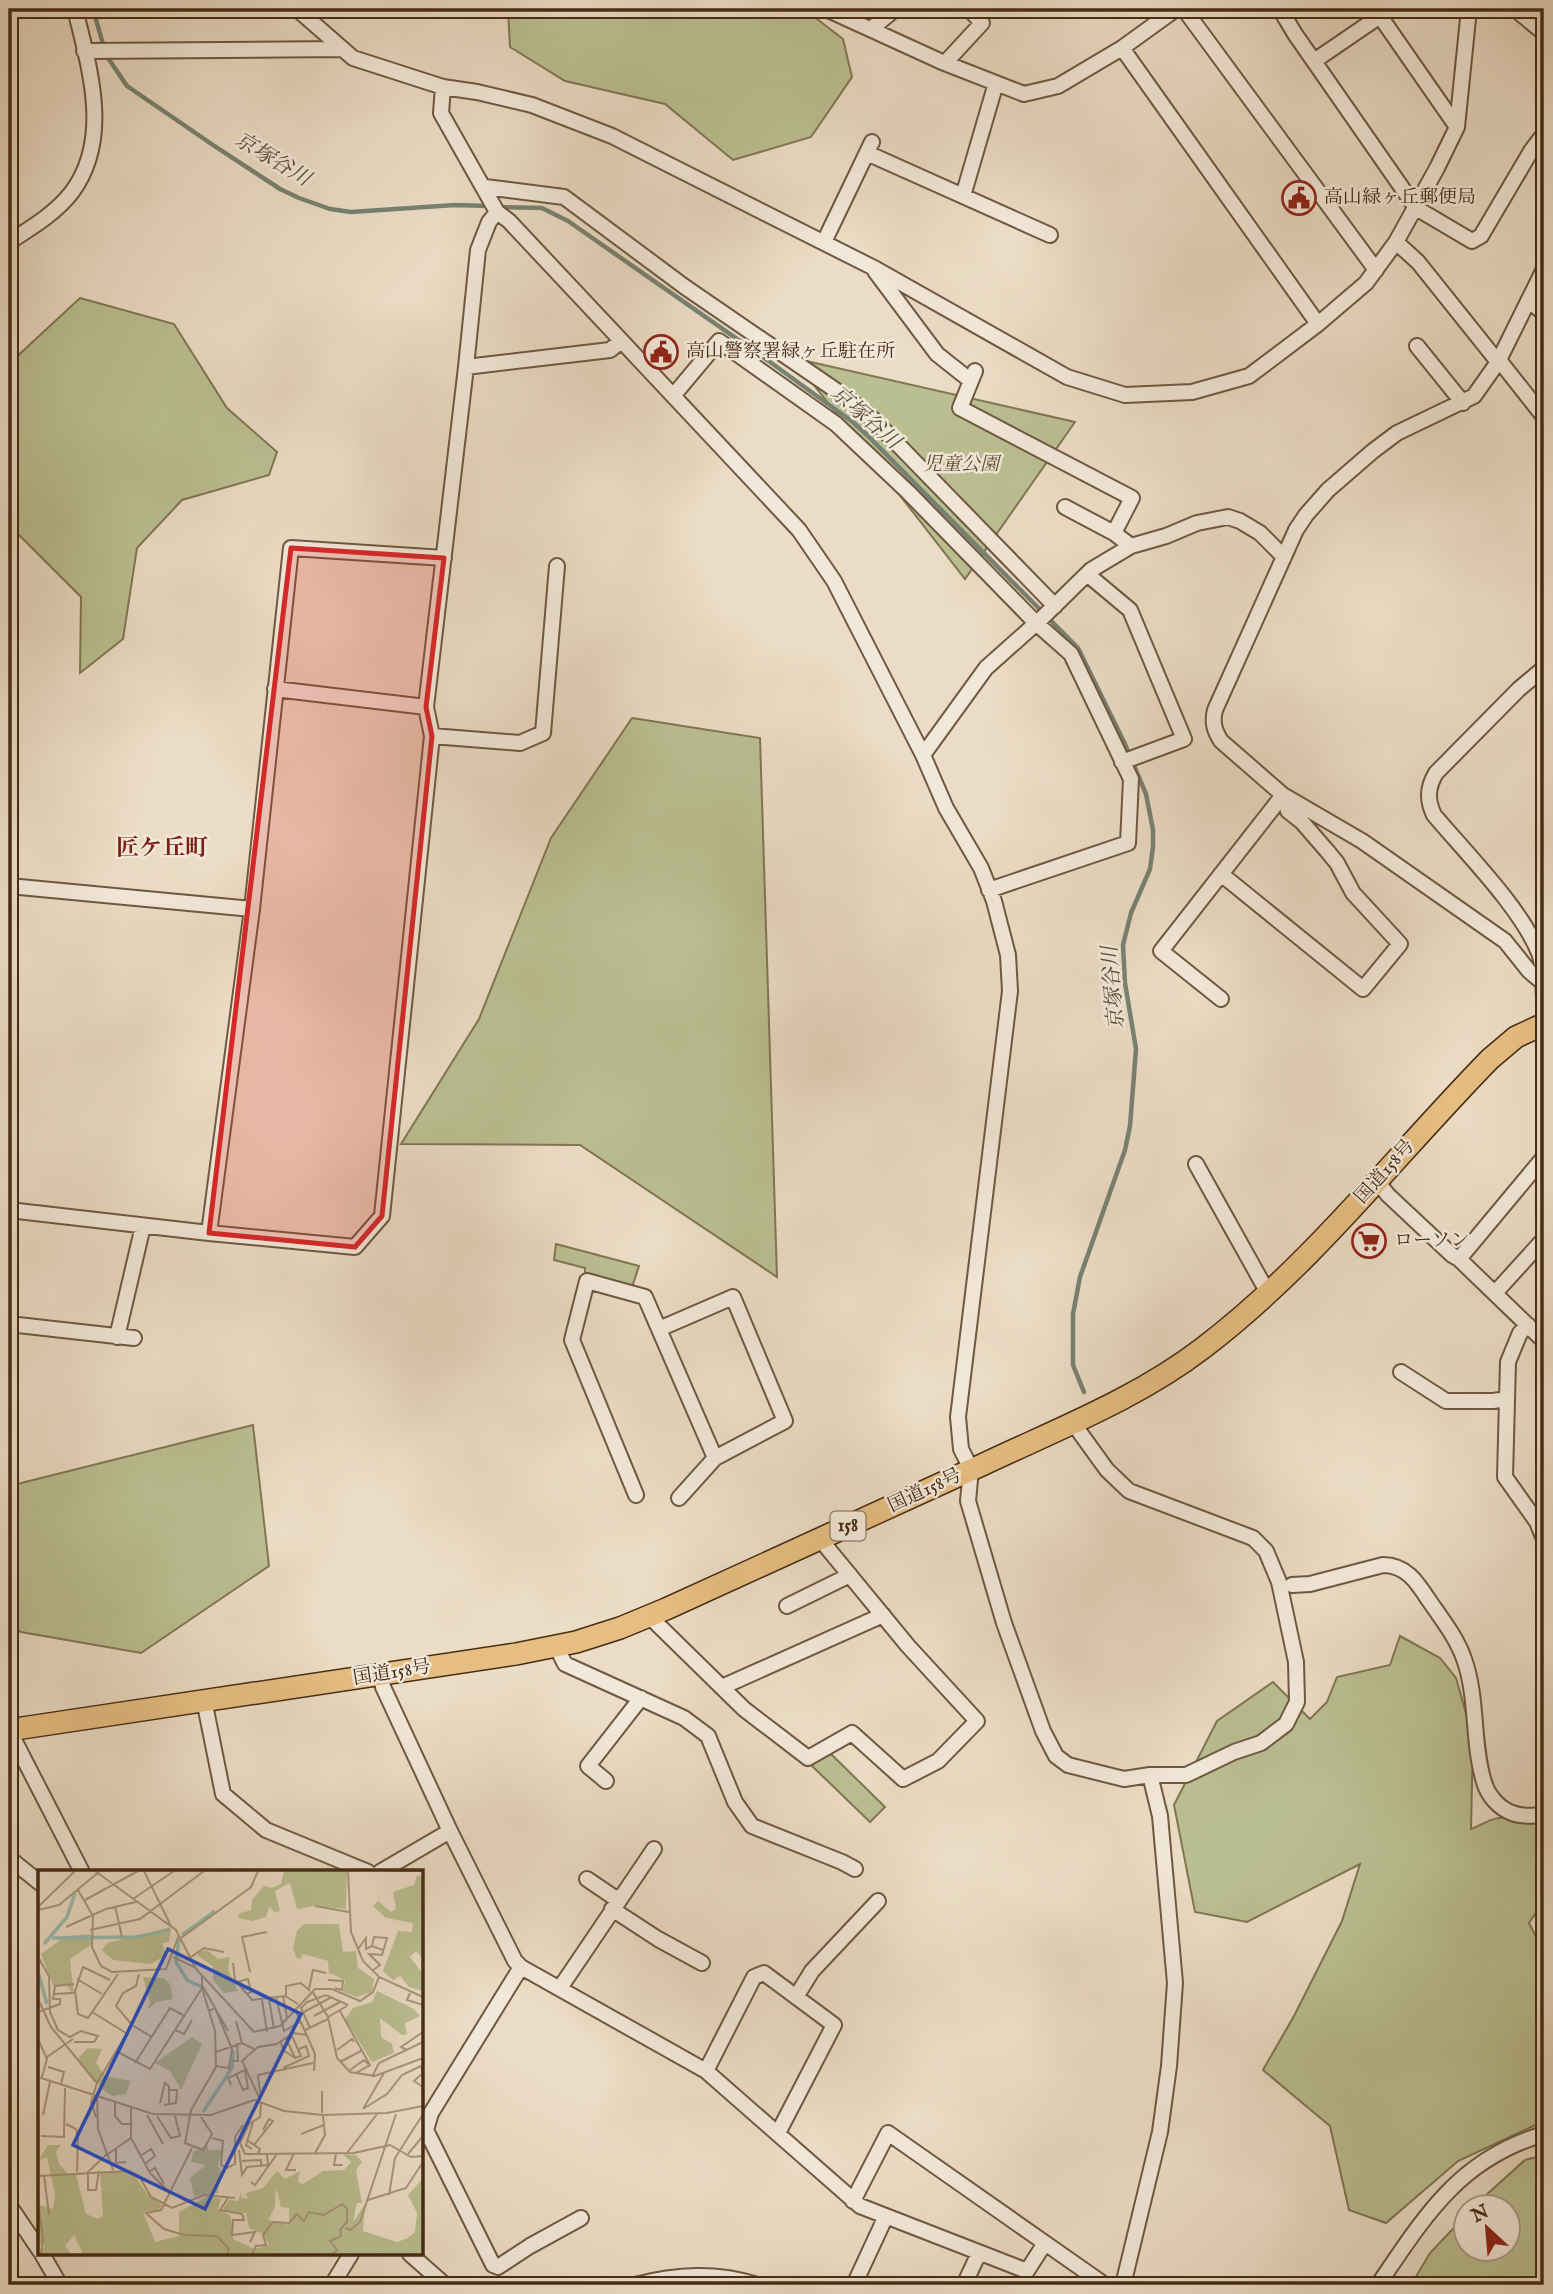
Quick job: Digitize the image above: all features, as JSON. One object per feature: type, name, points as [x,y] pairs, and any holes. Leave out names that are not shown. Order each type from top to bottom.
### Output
[{"type":"highway","name":"国道158号","points":[[9,1730],[381,1675],[556,1646],[620,1628],[1073,1423],[1171,1370],[1268,1293],[1298,1266],[1458,1092],[1503,1047],[1516,1037],[1544,1024]]},
{"type":"street","points":[[9,242],[47,216],[72,192],[93,145],[95,103],[75,9]]},
{"type":"street","points":[[297,9],[353,58],[443,87],[532,105],[612,136],[872,267],[1066,377],[1125,395],[1192,392],[1249,376],[1318,324],[1366,283],[1396,242],[1416,208],[1457,127],[1469,9]]},
{"type":"street","points":[[826,9],[945,63],[1024,94],[1059,86],[1122,48],[1176,9]]},
{"type":"street","points":[[871,29],[895,9]]},
{"type":"street","points":[[945,63],[982,23],[969,9]]},
{"type":"street","points":[[1184,9],[1376,270]]},
{"type":"street","points":[[1280,9],[1416,208],[1472,241],[1481,236],[1544,134]]},
{"type":"street","points":[[1515,9],[1542,26]]},
{"type":"street","points":[[1314,61],[1378,13],[1457,127]]},
{"type":"street","points":[[1122,48],[1318,324]]},
{"type":"street","points":[[84,51],[342,49]]},
{"type":"street","points":[[963,196],[996,83]]},
{"type":"street","points":[[443,87],[441,113],[486,191],[498,218],[621,341],[799,530],[821,558],[923,755],[946,808],[981,869],[989,890],[1008,955],[1010,991],[958,1417],[961,1449],[971,1469],[968,1501],[1004,1623],[1043,1731],[1056,1756],[1068,1765],[1125,1779],[1150,1775],[1186,1776],[1234,1752],[1261,1744],[1286,1724],[1297,1702],[1296,1662],[1279,1582],[1266,1551],[1252,1538],[1129,1491],[1107,1469],[1073,1423]]},
{"type":"street","points":[[824,242],[870,148],[963,196],[1050,236]]},
{"type":"street","points":[[486,191],[564,197],[685,287],[848,398],[875,421],[1046,614],[1071,654],[1131,779],[1128,843],[989,890]]},
{"type":"street","points":[[9,1210],[355,1247],[383,1216],[432,736],[426,707],[478,250],[498,218]]},
{"type":"street","points":[[1396,242],[1418,262],[1544,417]]},
{"type":"street","points":[[872,267],[937,354],[973,376],[960,408],[1132,498],[1114,533]]},
{"type":"street","points":[[1543,989],[1505,941],[1362,841],[1283,795],[1221,741],[1215,732],[1213,720],[1215,710],[1296,530],[1306,515],[1328,490],[1397,433],[1474,396],[1499,361],[1544,269]]},
{"type":"street","points":[[1529,301],[1544,313]]},
{"type":"street","points":[[466,367],[610,350],[621,341]]},
{"type":"street","points":[[673,396],[719,341],[836,424],[908,492],[1046,614]]},
{"type":"street","points":[[1418,346],[1462,402]]},
{"type":"street","points":[[1065,507],[1131,545]]},
{"type":"street","points":[[923,755],[986,668],[1087,574],[1131,545],[1166,536],[1197,523],[1228,517],[1260,533],[1284,557]]},
{"type":"street","points":[[209,1233],[252,909],[291,548],[444,558]]},
{"type":"street","points":[[432,736],[520,743],[543,733],[557,566]]},
{"type":"street","points":[[1087,574],[1130,610],[1184,739],[1122,762]]},
{"type":"street","points":[[1543,989],[1541,960],[1530,936],[1510,905],[1434,815],[1428,792],[1436,774],[1519,689],[1544,668]]},
{"type":"street","points":[[275,689],[426,707]]},
{"type":"street","points":[[1221,999],[1161,951],[1283,795]]},
{"type":"street","points":[[1221,874],[1363,989],[1400,944],[1353,893],[1328,852],[1302,822],[1288,811],[1283,795]]},
{"type":"street","points":[[9,886],[252,909]]},
{"type":"street","points":[[1459,1259],[1544,1157]]},
{"type":"street","points":[[1196,1164],[1268,1293]]},
{"type":"street","points":[[1377,1181],[1388,1195],[1544,1341]]},
{"type":"street","points":[[117,1336],[143,1226]]},
{"type":"street","points":[[1495,1293],[1544,1239]]},
{"type":"street","points":[[636,1494],[572,1340],[587,1281],[645,1297],[715,1458]]},
{"type":"street","points":[[659,1329],[733,1297],[785,1421],[715,1458],[678,1498]]},
{"type":"street","points":[[9,1324],[134,1338]]},
{"type":"street","points":[[1528,1325],[1520,1333],[1508,1362],[1505,1478],[1537,1522],[1544,1539]]},
{"type":"street","points":[[1401,1372],[1446,1401],[1507,1399]]},
{"type":"street","points":[[649,1616],[744,1709],[808,1758],[852,1732],[903,1779],[938,1761],[977,1721],[908,1646],[820,1539]]},
{"type":"street","points":[[1292,1585],[1310,1584],[1383,1565],[1392,1565],[1407,1572],[1452,1635],[1464,1659],[1484,1784],[1495,1802],[1513,1814],[1544,1815]]},
{"type":"street","points":[[788,1606],[850,1575]]},
{"type":"street","points":[[722,1687],[883,1615]]},
{"type":"street","points":[[556,1646],[565,1664],[684,1718],[708,1736],[735,1802],[752,1826],[855,1869]]},
{"type":"street","points":[[381,1675],[383,1687],[450,1832],[515,1961],[521,1967],[706,2071],[853,2201],[1027,2271],[1045,2243]]},
{"type":"street","points":[[606,1781],[588,1766],[641,1699]]},
{"type":"street","points":[[204,1700],[223,1794],[266,1830],[363,1870]]},
{"type":"street","points":[[9,1730],[81,1870]]},
{"type":"street","points":[[1123,2285],[1160,2132],[1169,2066],[1175,1983],[1160,1816],[1150,1775]]},
{"type":"street","points":[[384,1870],[450,1832]]},
{"type":"street","points":[[560,1988],[654,1849]]},
{"type":"street","points":[[9,1858],[38,1881]]},
{"type":"street","points":[[587,1879],[612,1896],[616,1904],[658,1939],[702,1963]]},
{"type":"street","points":[[796,1997],[812,1971],[878,1901]]},
{"type":"street","points":[[521,1967],[431,2113],[424,2134],[493,2265],[498,2267],[581,2218]]},
{"type":"street","points":[[706,2071],[754,1977],[764,1973],[834,2025],[778,2133]]},
{"type":"street","points":[[853,2201],[888,2133],[1105,2285]]},
{"type":"street","points":[[1378,2285],[1418,2227],[1453,2185],[1491,2157],[1515,2144],[1544,2134]]},
{"type":"street","points":[[9,2205],[38,2248]]},
{"type":"street","points":[[854,2285],[886,2216]]},
{"type":"street","points":[[964,2285],[979,2253]]},
{"type":"street","points":[[43,2256],[60,2285]]},
{"type":"street","points":[[332,2285],[350,2256]]},
{"type":"street","points":[[412,2256],[444,2285]]},
{"type":"street","points":[[635,2285],[664,2278],[696,2275],[717,2275],[758,2285]]},
{"type":"highlighted area","points":[[291,548],[444,558],[426,707],[432,736],[382,1216],[355,1247],[209,1233]]},
{"type":"green space","points":[[508,9],[804,9],[843,39],[852,77],[811,137],[733,160],[665,104],[565,81],[510,47]]},
{"type":"green space","points":[[80,298],[174,324],[227,408],[277,452],[269,475],[182,500],[137,548],[123,639],[80,673],[81,597],[9,525],[9,362]]},
{"type":"green space","name":"児童公園","points":[[793,358],[1075,422],[965,579]]},
{"type":"green space","points":[[632,718],[760,738],[777,1277],[580,1145],[401,1144],[479,1019],[551,838]]},
{"type":"green space","points":[[556,1244],[639,1266],[632,1287],[585,1274],[585,1268],[554,1260]]},
{"type":"green space","points":[[253,1425],[269,1566],[141,1653],[21,1632],[9,1626],[9,1486]]},
{"type":"green space","points":[[1400,1636],[1440,1658],[1456,1678],[1473,1738],[1471,1829],[1502,1818],[1544,1827],[1544,1900],[1529,1923],[1544,1952],[1544,2121],[1458,2161],[1386,2223],[1349,2210],[1330,2126],[1263,2070],[1342,1921],[1360,1864],[1247,1922],[1195,1912],[1174,1805],[1217,1721],[1273,1682],[1310,1719],[1327,1702],[1337,1677],[1390,1665]]},
{"type":"green space","points":[[831,1754],[885,1807],[870,1822],[810,1764]]},
{"type":"green space","points":[[1544,2155],[1544,2285],[1411,2285],[1430,2253],[1452,2230],[1452,2262],[1522,2262],[1522,2192],[1490,2192],[1525,2160]]},
{"type":"waterway","name":"京塚谷川","points":[[93,9],[106,55],[127,86],[280,189],[330,209],[351,212],[455,205],[490,206]]},
{"type":"waterway","name":"京塚谷川","points":[[499,207],[542,208],[568,221],[854,423],[1078,648],[1146,794],[1153,830],[1150,869],[1131,913],[1123,945],[1125,983],[1136,1049],[1130,1126],[1125,1150],[1080,1277],[1073,1314],[1073,1365],[1084,1392]]},
{"type":"place","name":"高山緑ヶ丘郵便局","points":[[1299,198]]},
{"type":"place","name":"高山警察署緑ヶ丘駐在所","points":[[661,352]]},
{"type":"place","name":"ローソン","points":[[1369,1241]]},
{"type":"district","name":"匠ケ丘町","points":[[162,848]]}]
